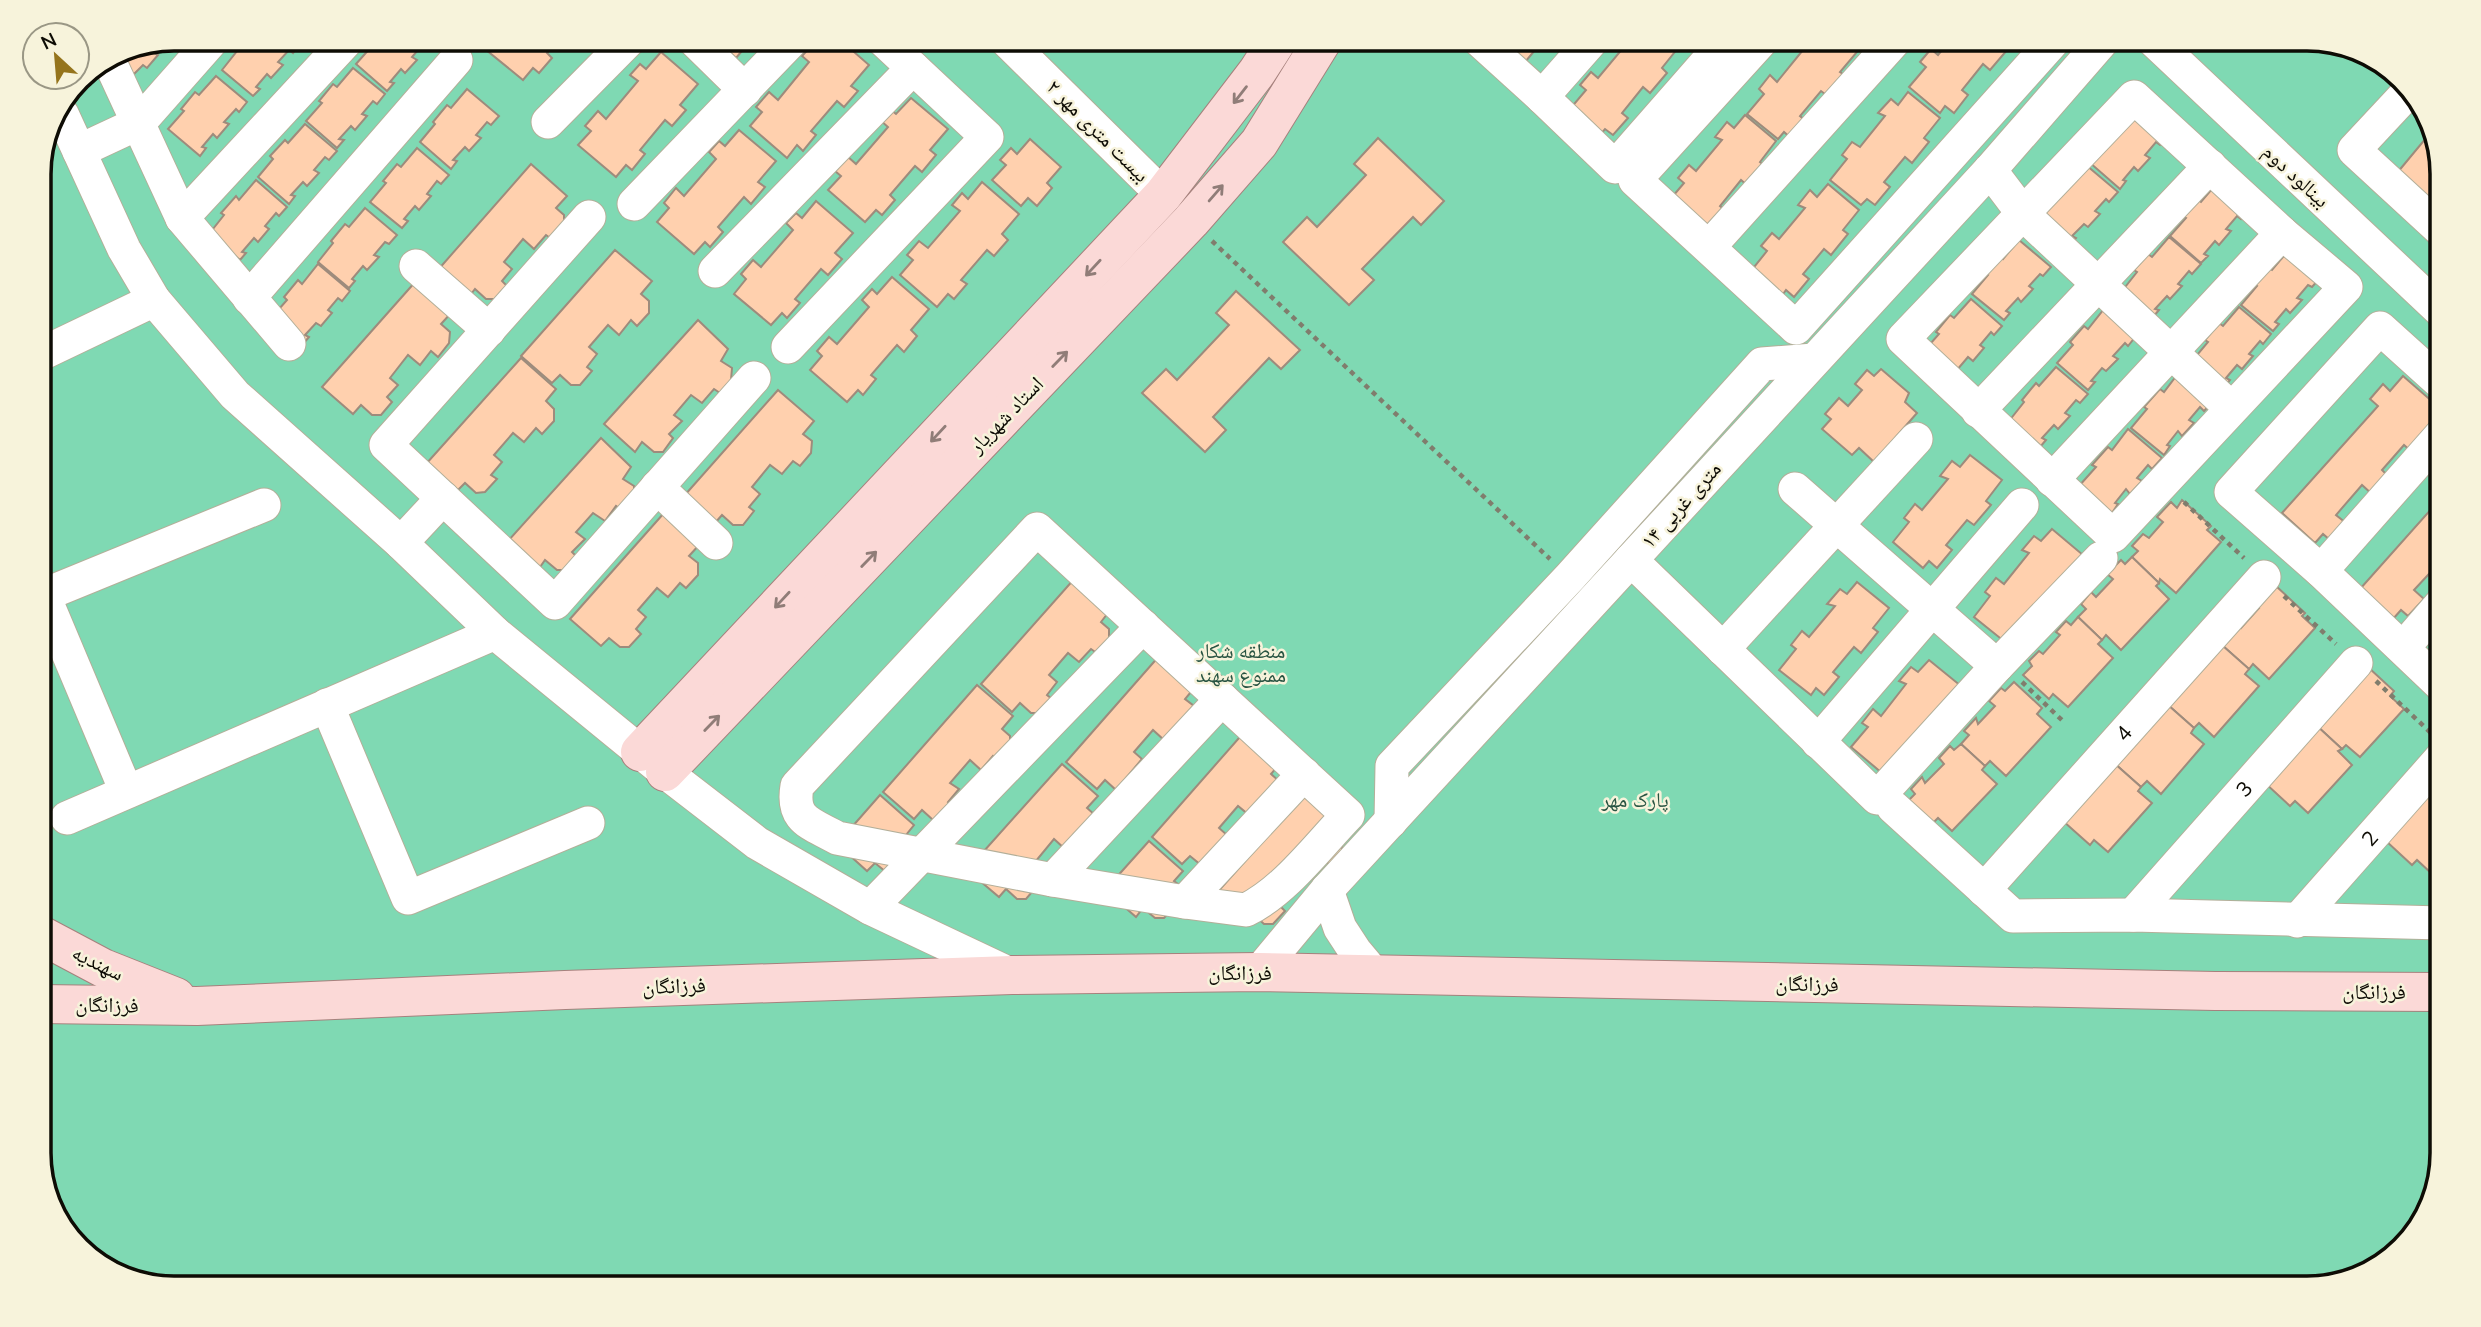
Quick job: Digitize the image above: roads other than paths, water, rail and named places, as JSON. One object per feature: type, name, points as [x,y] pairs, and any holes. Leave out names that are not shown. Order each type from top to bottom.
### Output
[{"type":"main road","name":"استاد شهریار","points":[[652,762],[1163,195],[1271,51]]},
{"type":"main road","name":"استاد شهریار","points":[[652,762],[1191,221],[1259,143],[1316,51]]},
{"type":"main road","points":[[1163,195],[1191,221]]},
{"type":"main road","name":"سهندیه","points":[[51,940],[103,968],[197,1006]]},
{"type":"main road","name":"فرزانگان","points":[[51,1004],[197,1006],[1012,975],[1259,972],[2202,991],[2430,992]]},
{"type":"street","points":[[79,151],[139,123],[203,51]]},
{"type":"street","points":[[183,218],[337,51]]},
{"type":"street","points":[[548,122],[618,51]]},
{"type":"street","points":[[705,51],[745,90]]},
{"type":"street","points":[[634,204],[782,51]]},
{"type":"street","points":[[788,347],[987,137],[897,51]]},
{"type":"street","name":"بیست متری مهر ۲","points":[[1017,51],[1163,195]]},
{"type":"street","points":[[1492,51],[1615,167],[1717,51]]},
{"type":"street","points":[[1542,97],[1583,51]]},
{"type":"street","points":[[1752,51],[1635,180],[1796,328],[2044,51]]},
{"type":"street","points":[[1709,247],[1885,51]]},
{"type":"street","name":"۱۴ متری غربی","points":[[1259,972],[1327,890],[1990,170],[2094,51]]},
{"type":"street","name":"بینالود دوم","points":[[2165,51],[2430,301]]},
{"type":"street","points":[[249,298],[456,61]]},
{"type":"street","points":[[112,67],[183,218],[289,344]]},
{"type":"street","points":[[715,271],[913,68]]},
{"type":"street","points":[[2134,97],[2210,166],[2282,233],[2346,287],[2113,536],[1903,339],[2134,97]]},
{"type":"street","points":[[2404,97],[2354,149],[2430,218]]},
{"type":"street","points":[[64,118],[124,249],[153,300],[234,395],[401,543],[495,633],[652,762],[758,843],[870,908],[1012,975]]},
{"type":"street","points":[[1978,411],[2210,166]]},
{"type":"street","points":[[1990,170],[2024,215],[2231,408]]},
{"type":"street","points":[[589,216],[386,445],[555,603],[754,378]]},
{"type":"street","points":[[2052,480],[2282,233]]},
{"type":"street","points":[[416,266],[489,330]]},
{"type":"street","points":[[51,349],[153,300]]},
{"type":"street","points":[[2430,373],[2380,328],[2231,492],[2321,570],[2430,674]]},
{"type":"street","points":[[1391,821],[1392,766],[1570,578],[1762,364],[1814,360]]},
{"type":"street","points":[[1723,649],[1916,439]]},
{"type":"street","points":[[2321,570],[2430,447]]},
{"type":"street","points":[[657,487],[716,543]]},
{"type":"street","points":[[1796,489],[2006,671]]},
{"type":"street","points":[[401,543],[443,498]]},
{"type":"street","points":[[51,588],[264,505]]},
{"type":"street","points":[[1818,742],[2022,505]]},
{"type":"street","points":[[1037,528],[1143,626],[1348,815],[1271,895],[1254,906],[1245,910],[1185,902],[1053,880],[836,838],[797,813],[797,786],[1037,528]]},
{"type":"street","points":[[1631,560],[1877,798],[2006,671],[2101,558]]},
{"type":"street","name":"4","points":[[1984,890],[2264,577]]},
{"type":"street","points":[[51,617],[127,791]]},
{"type":"street","points":[[2403,648],[2430,617]]},
{"type":"street","points":[[870,908],[1143,626]]},
{"type":"street","points":[[67,818],[495,633]]},
{"type":"street","name":"3","points":[[2133,915],[2356,663]]},
{"type":"street","points":[[1053,880],[1222,699]]},
{"type":"street","points":[[327,705],[408,898],[588,823]]},
{"type":"street","name":"2","points":[[2297,921],[2430,756]]},
{"type":"street","points":[[1185,902],[1304,774]]},
{"type":"street","points":[[1894,807],[2012,916],[2133,915],[2297,921],[2430,918]]},
{"type":"street","points":[[1327,890],[1340,928],[1354,951],[1376,976]]},
{"type":"park label","name":"منطقه شکار ممنوع سهند","points":[[1241,663]]},
{"type":"park label","name":"پارک مهر","points":[[1635,800]]}]
